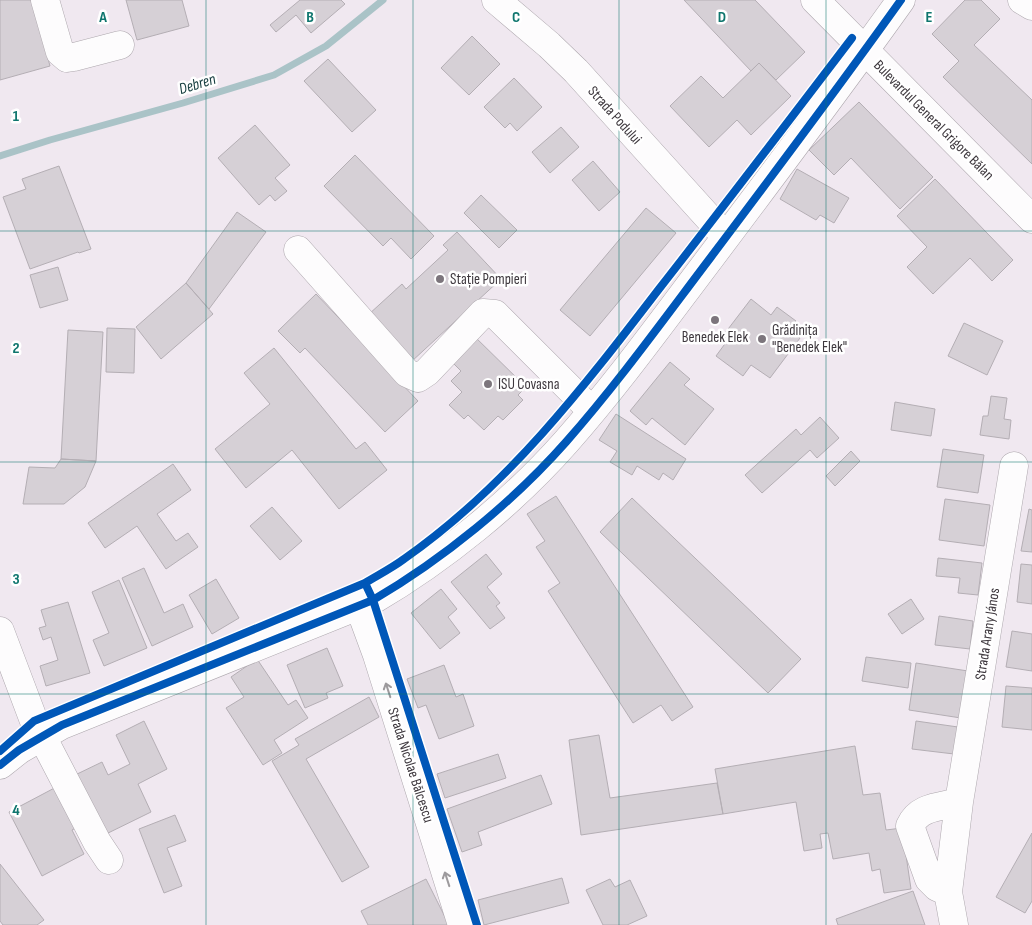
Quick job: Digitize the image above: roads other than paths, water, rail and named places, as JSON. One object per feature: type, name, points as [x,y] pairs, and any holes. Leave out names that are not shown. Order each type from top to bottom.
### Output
[{"type":"street","points":[[45,0],[60,52],[66,58],[120,45]]},
{"type":"street","name":"Strada Podului","points":[[496,0],[549,45],[576,71],[726,237]]},
{"type":"street","name":"Bulevardul General Grigore Bălan","points":[[815,0],[1032,219]]},
{"type":"street","points":[[0,765],[19,750],[62,725],[373,600],[450,550],[511,497],[553,456],[624,372],[901,0]]},
{"type":"street","points":[[1022,0],[1032,6]]},
{"type":"street","points":[[298,250],[407,373],[418,378],[427,372],[483,313],[495,314],[592,411]]},
{"type":"street","name":"Strada Arany János","points":[[954,925],[948,892],[959,802],[1014,466]]},
{"type":"street","name":"Strada Nicolae Bălcescu","points":[[359,606],[377,655],[462,925]]},
{"type":"street","points":[[0,631],[34,721],[109,860]]},
{"type":"street","points":[[948,892],[937,887],[929,879],[910,826],[914,816],[926,810],[959,802]]},
{"type":"waterway","name":"Debren","points":[[0,156],[274,75],[326,46],[383,0]]},
{"type":"place","name":"Stație Pompieri","points":[[440,279]]},
{"type":"place","name":"Benedek Elek","points":[[715,320]]},
{"type":"place","name":"Grădinița \"Benedek Elek\"","points":[[762,339]]},
{"type":"place","name":"ISU Covasna","points":[[488,384]]}]
